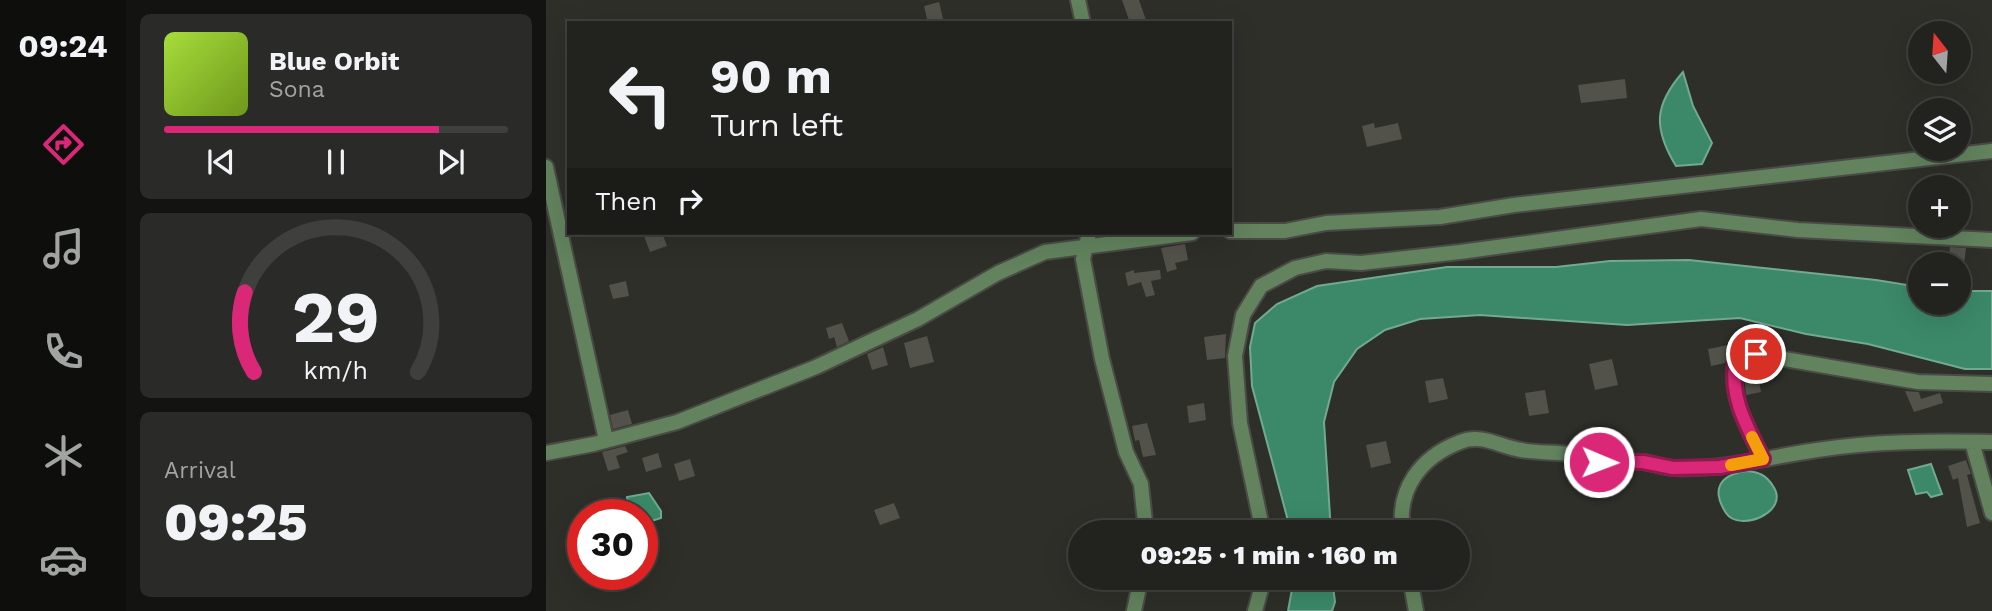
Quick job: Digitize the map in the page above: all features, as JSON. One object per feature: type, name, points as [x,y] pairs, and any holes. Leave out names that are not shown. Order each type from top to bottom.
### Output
[{"type":"street","points":[[1078,0],[1083,21]]},
{"type":"street","points":[[1232,231],[1285,231],[1372,219],[1440,217],[1514,205],[1992,151]]},
{"type":"street","points":[[546,167],[606,440]]},
{"type":"street","points":[[1260,520],[1240,423],[1235,356],[1243,315],[1261,286],[1295,268],[1326,261],[1361,263],[1460,252],[1701,219],[1875,236],[1992,240]]},
{"type":"street","points":[[546,453],[677,422],[816,367],[918,320],[998,273],[1045,252],[1088,239],[1157,235]]},
{"type":"street","points":[[1088,239],[1083,259],[1102,359],[1126,452],[1141,484],[1145,520]]},
{"type":"street","points":[[1763,459],[1743,419],[1732,382],[1735,364],[1756,354],[1919,382],[1992,384]]},
{"type":"street","points":[[1401,520],[1406,487],[1424,463],[1462,441],[1480,438],[1520,450],[1570,454],[1599,462],[1643,462],[1673,468],[1720,467],[1884,441],[1992,442]]},
{"type":"street","points":[[1972,442],[1992,513]]},
{"type":"street","points":[[1134,611],[1138,590]]},
{"type":"street","points":[[1255,611],[1261,590]]},
{"type":"street","points":[[1412,590],[1416,611]]},
{"type":"shaded area","points":[[1683,72],[1693,106],[1712,143],[1702,164],[1676,166],[1663,140],[1660,117],[1666,95]]},
{"type":"shaded area","points":[[1689,260],[1908,285],[1908,315],[1971,315],[1971,291],[1992,291],[1992,369],[1965,369],[1868,344],[1806,334],[1740,318],[1627,325],[1480,315],[1420,319],[1385,330],[1357,349],[1334,382],[1324,422],[1330,520],[1288,520],[1252,386],[1250,347],[1255,323],[1277,304],[1317,286],[1447,267],[1556,267],[1610,261]]},
{"type":"shaded area","points":[[1931,464],[1942,494],[1931,497],[1927,492],[1916,494],[1908,470]]},
{"type":"shaded area","points":[[1746,471],[1765,477],[1777,495],[1775,504],[1761,517],[1741,521],[1732,519],[1726,513],[1721,504],[1719,490],[1724,479]]},
{"type":"shaded area","points":[[649,493],[653,499],[627,499]]},
{"type":"shaded area","points":[[1292,590],[1334,590],[1335,602],[1332,611],[1288,611]]},
{"type":"building","points":[[1122,0],[1139,0],[1146,21],[1129,21]]},
{"type":"building","points":[[939,2],[944,21],[928,21],[924,6]]},
{"type":"building","points":[[1625,79],[1627,98],[1581,103],[1578,85]]},
{"type":"building","points":[[1374,123],[1375,128],[1398,123],[1402,139],[1367,147],[1362,126]]},
{"type":"building","points":[[644,235],[663,235],[667,246],[650,252]]},
{"type":"building","points":[[1185,244],[1188,260],[1175,263],[1177,269],[1167,272],[1161,248]]},
{"type":"building","points":[[1950,247],[1966,248],[1966,252],[1949,252]]},
{"type":"building","points":[[1134,270],[1134,273],[1160,270],[1161,279],[1151,281],[1155,295],[1146,297],[1141,282],[1128,286],[1125,273]]},
{"type":"building","points":[[626,281],[629,296],[613,299],[609,285]]},
{"type":"building","points":[[842,323],[849,341],[837,347],[834,337],[829,339],[826,328]]},
{"type":"building","points":[[1226,334],[1225,358],[1207,360],[1204,337]]},
{"type":"building","points":[[927,336],[934,362],[910,368],[904,343]]},
{"type":"building","points":[[1728,345],[1730,356],[1725,363],[1711,366],[1708,349]]},
{"type":"building","points":[[883,347],[888,365],[872,370],[867,354]]},
{"type":"building","points":[[1612,359],[1618,385],[1595,390],[1589,364]]},
{"type":"building","points":[[1757,370],[1761,392],[1746,395],[1744,372]]},
{"type":"building","points":[[1443,378],[1448,399],[1429,403],[1425,381]]},
{"type":"building","points":[[1545,390],[1549,413],[1529,416],[1525,393]]},
{"type":"building","points":[[1905,391],[1919,392],[1921,399],[1940,393],[1943,403],[1914,412]]},
{"type":"building","points":[[1204,403],[1206,420],[1189,423],[1187,406]]},
{"type":"building","points":[[628,410],[632,424],[613,429],[610,415]]},
{"type":"building","points":[[1147,423],[1156,455],[1143,457],[1139,440],[1135,441],[1132,426]]},
{"type":"building","points":[[1386,441],[1391,463],[1371,468],[1366,445]]},
{"type":"building","points":[[625,446],[628,452],[616,456],[620,468],[608,471],[602,452]]},
{"type":"building","points":[[658,453],[662,467],[646,472],[642,458]]},
{"type":"building","points":[[690,459],[695,476],[679,481],[674,464]]},
{"type":"building","points":[[1966,460],[1971,474],[1967,475],[1980,523],[1967,527],[1958,478],[1953,480],[1948,466]]},
{"type":"building","points":[[894,503],[900,518],[880,525],[874,510]]},
{"type":"slow traffic","points":[[1731,465],[1763,459],[1752,437]]},
{"type":"route","points":[[1599,462],[1643,462],[1673,468],[1720,467],[1763,459],[1743,419],[1732,382],[1735,364],[1756,354]]}]
